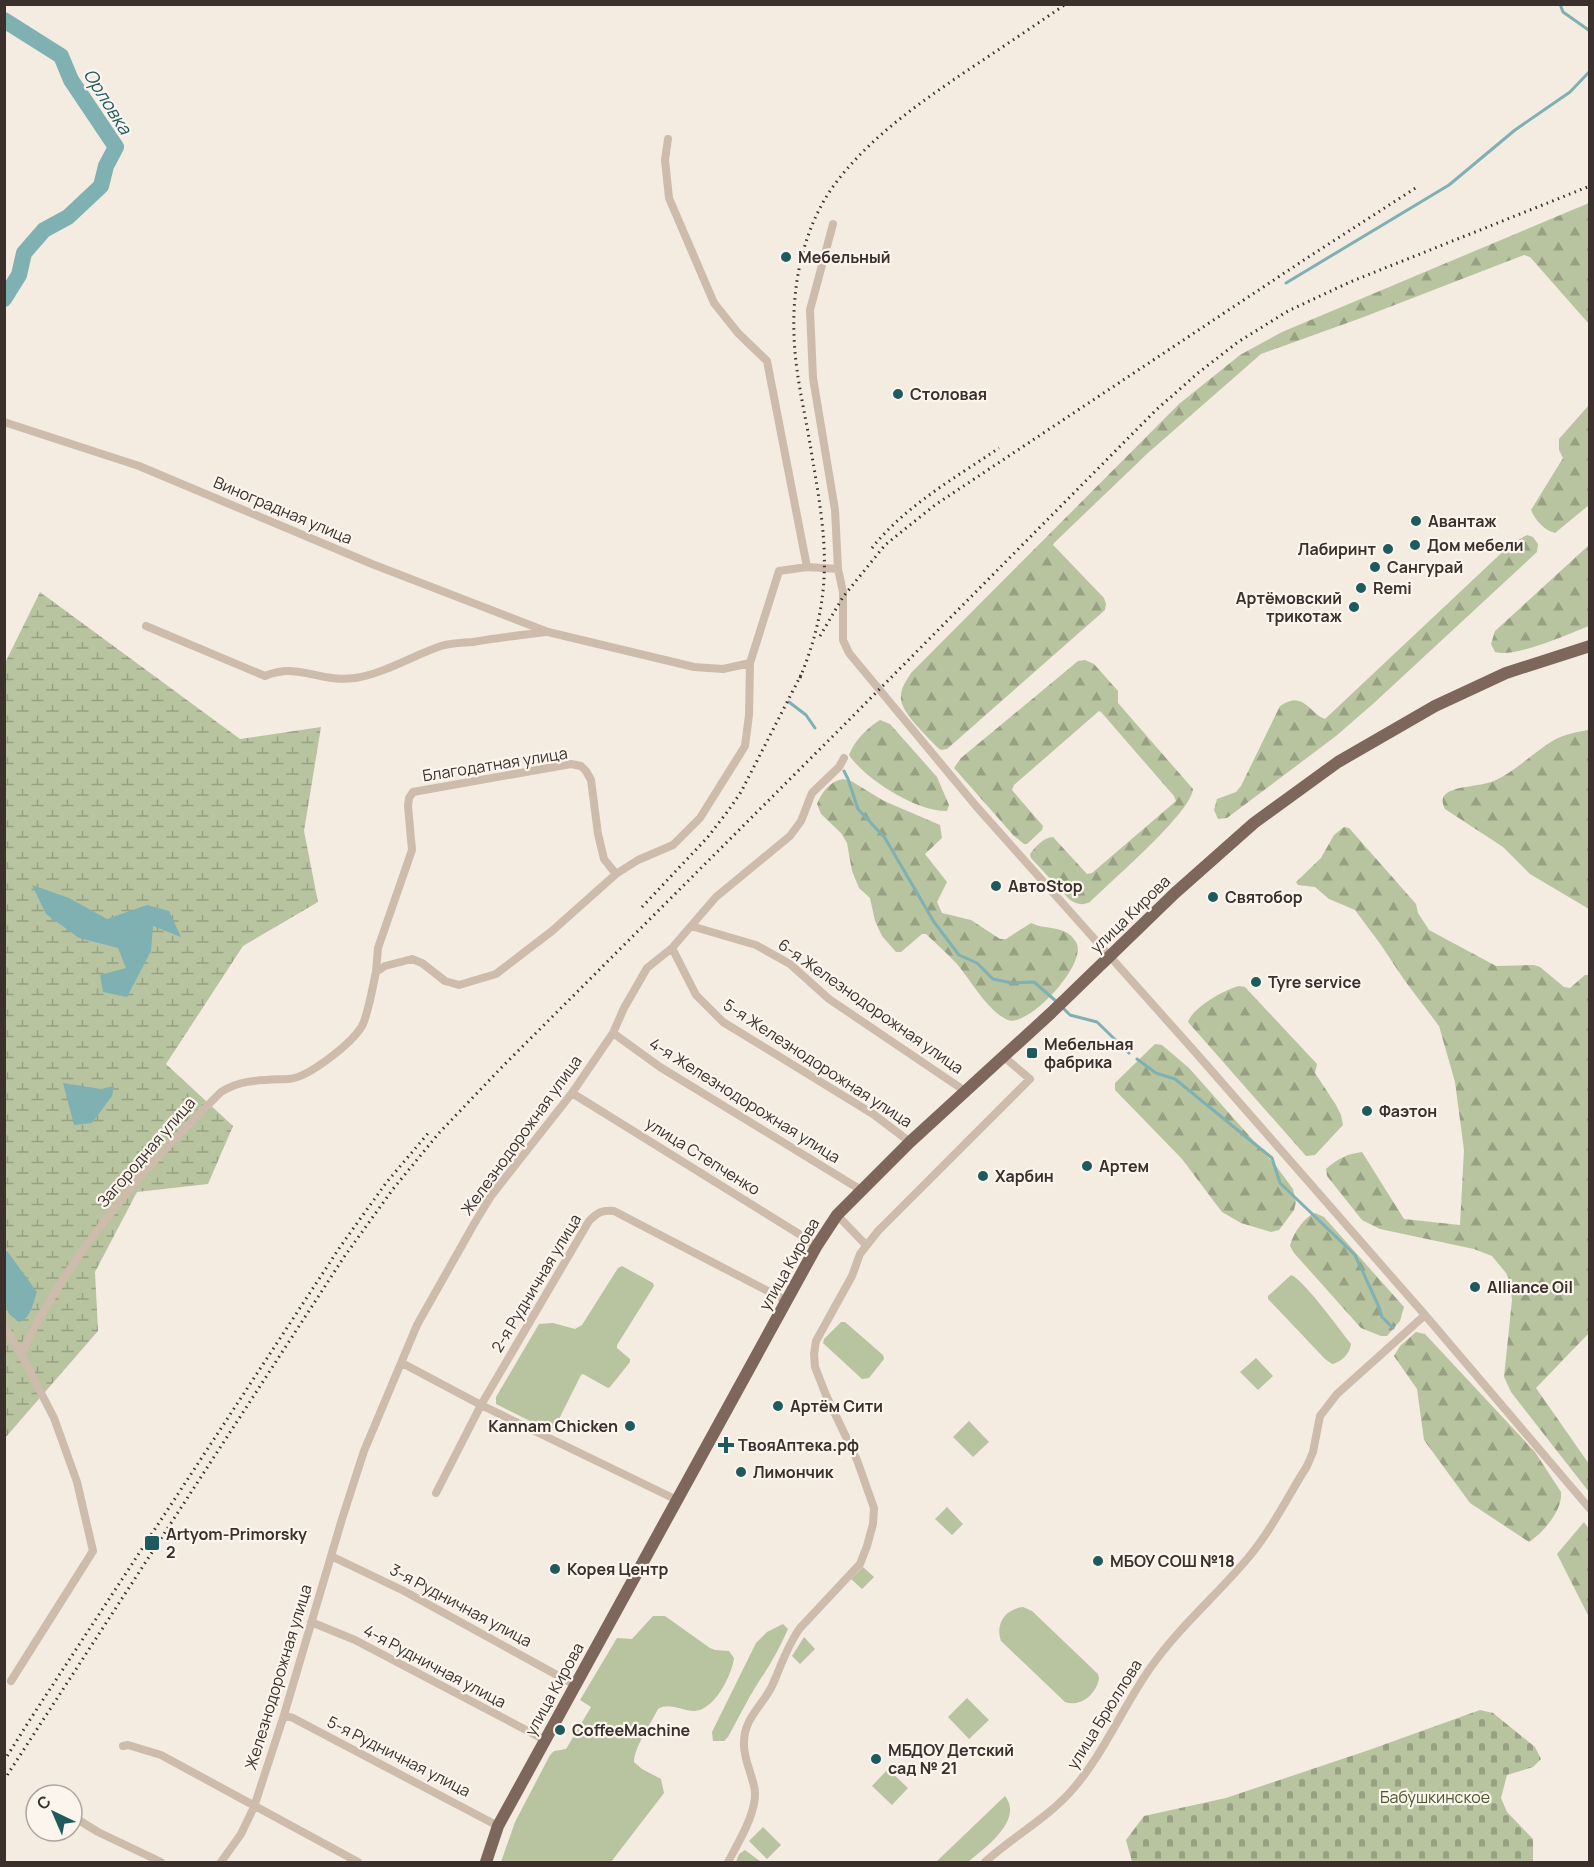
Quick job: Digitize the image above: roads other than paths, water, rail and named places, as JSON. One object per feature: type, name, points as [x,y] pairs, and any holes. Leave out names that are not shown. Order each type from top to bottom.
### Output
[{"type":"main road","name":"улица Кирова","points":[[486,1863],[498,1826],[816,1247],[837,1215],[910,1142],[1067,998],[1175,893],[1254,823],[1338,762],[1435,706],[1506,673],[1590,646]]},
{"type":"street","points":[[668,139],[665,160],[669,198],[714,303],[738,333],[767,361],[807,567]]},
{"type":"street","points":[[833,224],[810,310],[813,378],[835,510],[838,570],[843,591],[843,640],[849,653],[955,782],[1425,1315],[1590,1509]]},
{"type":"street","name":"Виноградная улица","points":[[4,422],[140,466],[372,564],[548,632],[694,667],[723,669],[750,663]]},
{"type":"street","points":[[376,972],[385,966],[412,959],[422,963],[445,981],[459,985],[496,974],[552,931],[616,874],[638,860],[673,845],[700,818],[745,746],[749,715],[750,663],[779,571],[807,567],[838,570]]},
{"type":"street","name":"Виноградная улица","points":[[146,626],[265,676],[275,672],[302,670],[316,677],[355,678],[394,666],[442,646],[548,632]]},
{"type":"street","name":"Железнодорожная улица","points":[[221,1863],[241,1834],[254,1807],[364,1451],[417,1325],[491,1196],[572,1093],[613,1033],[624,1008],[647,968],[672,948],[716,897],[790,836],[801,821],[812,794],[839,767],[844,758]]},
{"type":"street","name":"Благодатная улица","points":[[376,972],[378,948],[412,850],[408,806],[413,792],[571,764],[581,766],[591,780],[598,834],[604,859],[616,874]]},
{"type":"street","name":"6-я Железнодорожная улица","points":[[690,926],[756,945],[790,964],[829,999],[966,1091]]},
{"type":"street","name":"5-я Железнодорожная улица","points":[[672,948],[696,995],[723,1022],[873,1114],[910,1142]]},
{"type":"street","name":"Загородная улица","points":[[21,1354],[36,1323],[79,1257],[177,1134],[220,1092],[228,1088],[249,1081],[296,1078],[315,1070],[362,1026],[376,972]]},
{"type":"street","name":"4-я Железнодорожная улица","points":[[613,1033],[660,1067],[861,1190]]},
{"type":"street","points":[[728,1863],[755,1802],[755,1787],[748,1768],[744,1742],[748,1721],[771,1688],[788,1647],[800,1628],[860,1563],[873,1524],[874,1508],[857,1460],[815,1367],[816,1341],[852,1276],[866,1245],[1030,1079],[1004,1057]]},
{"type":"street","name":"улица Степченко","points":[[572,1093],[799,1234],[816,1247]]},
{"type":"street","name":"2-я Рудничная улица","points":[[436,1493],[480,1405],[589,1221],[598,1213],[604,1210],[614,1211],[787,1301]]},
{"type":"street","points":[[837,1215],[866,1245]]},
{"type":"street","name":"улица Брюллова","points":[[985,1863],[1017,1834],[1058,1805],[1073,1789],[1089,1769],[1131,1695],[1152,1665],[1256,1548],[1307,1466],[1324,1409],[1337,1394],[1425,1315]]},
{"type":"street","points":[[4,1326],[54,1419],[77,1482],[93,1551],[11,1681]]},
{"type":"street","points":[[402,1363],[480,1405],[677,1500]]},
{"type":"street","name":"3-я Рудничная улица","points":[[331,1556],[404,1591],[575,1685]]},
{"type":"street","name":"4-я Рудничная улица","points":[[310,1622],[355,1640],[545,1740]]},
{"type":"street","name":"5-я Рудничная улица","points":[[284,1715],[498,1826]]},
{"type":"street","points":[[123,1746],[128,1745],[161,1755],[358,1863]]},
{"type":"street","points":[[84,1823],[161,1863]]},
{"type":"water","points":[[32,885],[69,898],[107,919],[147,905],[169,911],[181,937],[153,926],[151,951],[127,997],[103,992],[100,975],[126,968],[118,948],[79,938],[46,914]]},
{"type":"water","points":[[63,1083],[101,1089],[114,1086],[112,1096],[92,1123],[74,1125]]},
{"type":"water","points":[[7,1251],[37,1292],[29,1314],[19,1322],[9,1314],[5,1305],[5,1252]]},
{"type":"waterway","points":[[1560,4],[1563,12],[1590,31]]},
{"type":"waterway","name":"Орловка","points":[[4,20],[61,56],[71,80],[116,147],[106,166],[101,186],[68,217],[44,230],[24,253],[19,275],[4,299]]},
{"type":"waterway","points":[[1286,283],[1449,185],[1515,130],[1570,92],[1590,71]]},
{"type":"waterway","points":[[789,702],[806,715],[815,728]]},
{"type":"waterway","points":[[844,771],[858,809],[885,838],[934,922],[959,955],[977,963],[993,979],[1012,983],[1034,982],[1057,1002]]},
{"type":"waterway","points":[[1062,1007],[1070,1015],[1097,1022],[1129,1053]]},
{"type":"waterway","points":[[1137,1059],[1156,1073],[1175,1079],[1272,1158],[1280,1183],[1355,1255],[1382,1317],[1393,1328]]},
{"type":"railway","points":[[800,678],[818,620],[823,594],[824,568],[821,516],[794,335],[797,278],[801,258],[814,222],[822,204],[846,170],[861,153],[895,123],[1066,4]]},
{"type":"railway","points":[[4,1780],[344,1257],[393,1189],[439,1133],[500,1069],[1156,410],[1198,373],[1238,342],[1288,311],[1350,282],[1590,186]]},
{"type":"railway","points":[[820,636],[843,597],[885,545],[935,505],[1417,187]]},
{"type":"railway","points":[[872,548],[915,506],[999,448]]},
{"type":"railway","points":[[642,907],[707,838],[741,792],[803,671]]},
{"type":"railway","points":[[4,1761],[340,1247],[386,1183],[430,1131]]},
{"type":"place","name":"Мебельный","points":[[786,257]]},
{"type":"place","name":"Столовая","points":[[898,394]]},
{"type":"place","name":"Авантаж","points":[[1416,521]]},
{"type":"place","name":"Дом мебели","points":[[1415,545]]},
{"type":"place","name":"Лабиринт","points":[[1388,549]]},
{"type":"place","name":"Сангурай","points":[[1375,567]]},
{"type":"place","name":"Remi","points":[[1361,588]]},
{"type":"place","name":"Артёмовский трикотаж","points":[[1354,607]]},
{"type":"place","name":"АвтоStop","points":[[996,886]]},
{"type":"place","name":"Святобор","points":[[1213,897]]},
{"type":"place","name":"Tyre service","points":[[1256,982]]},
{"type":"place","name":"Мебельная фабрика","points":[[1032,1053]]},
{"type":"place","name":"Фаэтон","points":[[1367,1111]]},
{"type":"place","name":"Артем","points":[[1087,1166]]},
{"type":"place","name":"Харбин","points":[[983,1176]]},
{"type":"place","name":"Alliance Oil","points":[[1475,1287]]},
{"type":"place","name":"Артём Сити","points":[[778,1406]]},
{"type":"place","name":"Kannam Chicken","points":[[630,1426]]},
{"type":"place","name":"ТвояАптека.рф","points":[[726,1445]]},
{"type":"place","name":"Лимончик","points":[[741,1472]]},
{"type":"place","name":"Artyom-Primorsky 2","points":[[152,1543]]},
{"type":"place","name":"МБОУ СОШ №18","points":[[1098,1561]]},
{"type":"place","name":"Корея Центр","points":[[555,1569]]},
{"type":"place","name":"CoffeeMachine","points":[[560,1730]]},
{"type":"place","name":"МБДОУ Детский сад № 21","points":[[876,1759]]},
{"type":"park label","name":"Бабушкинское","points":[[1435,1797]]}]
